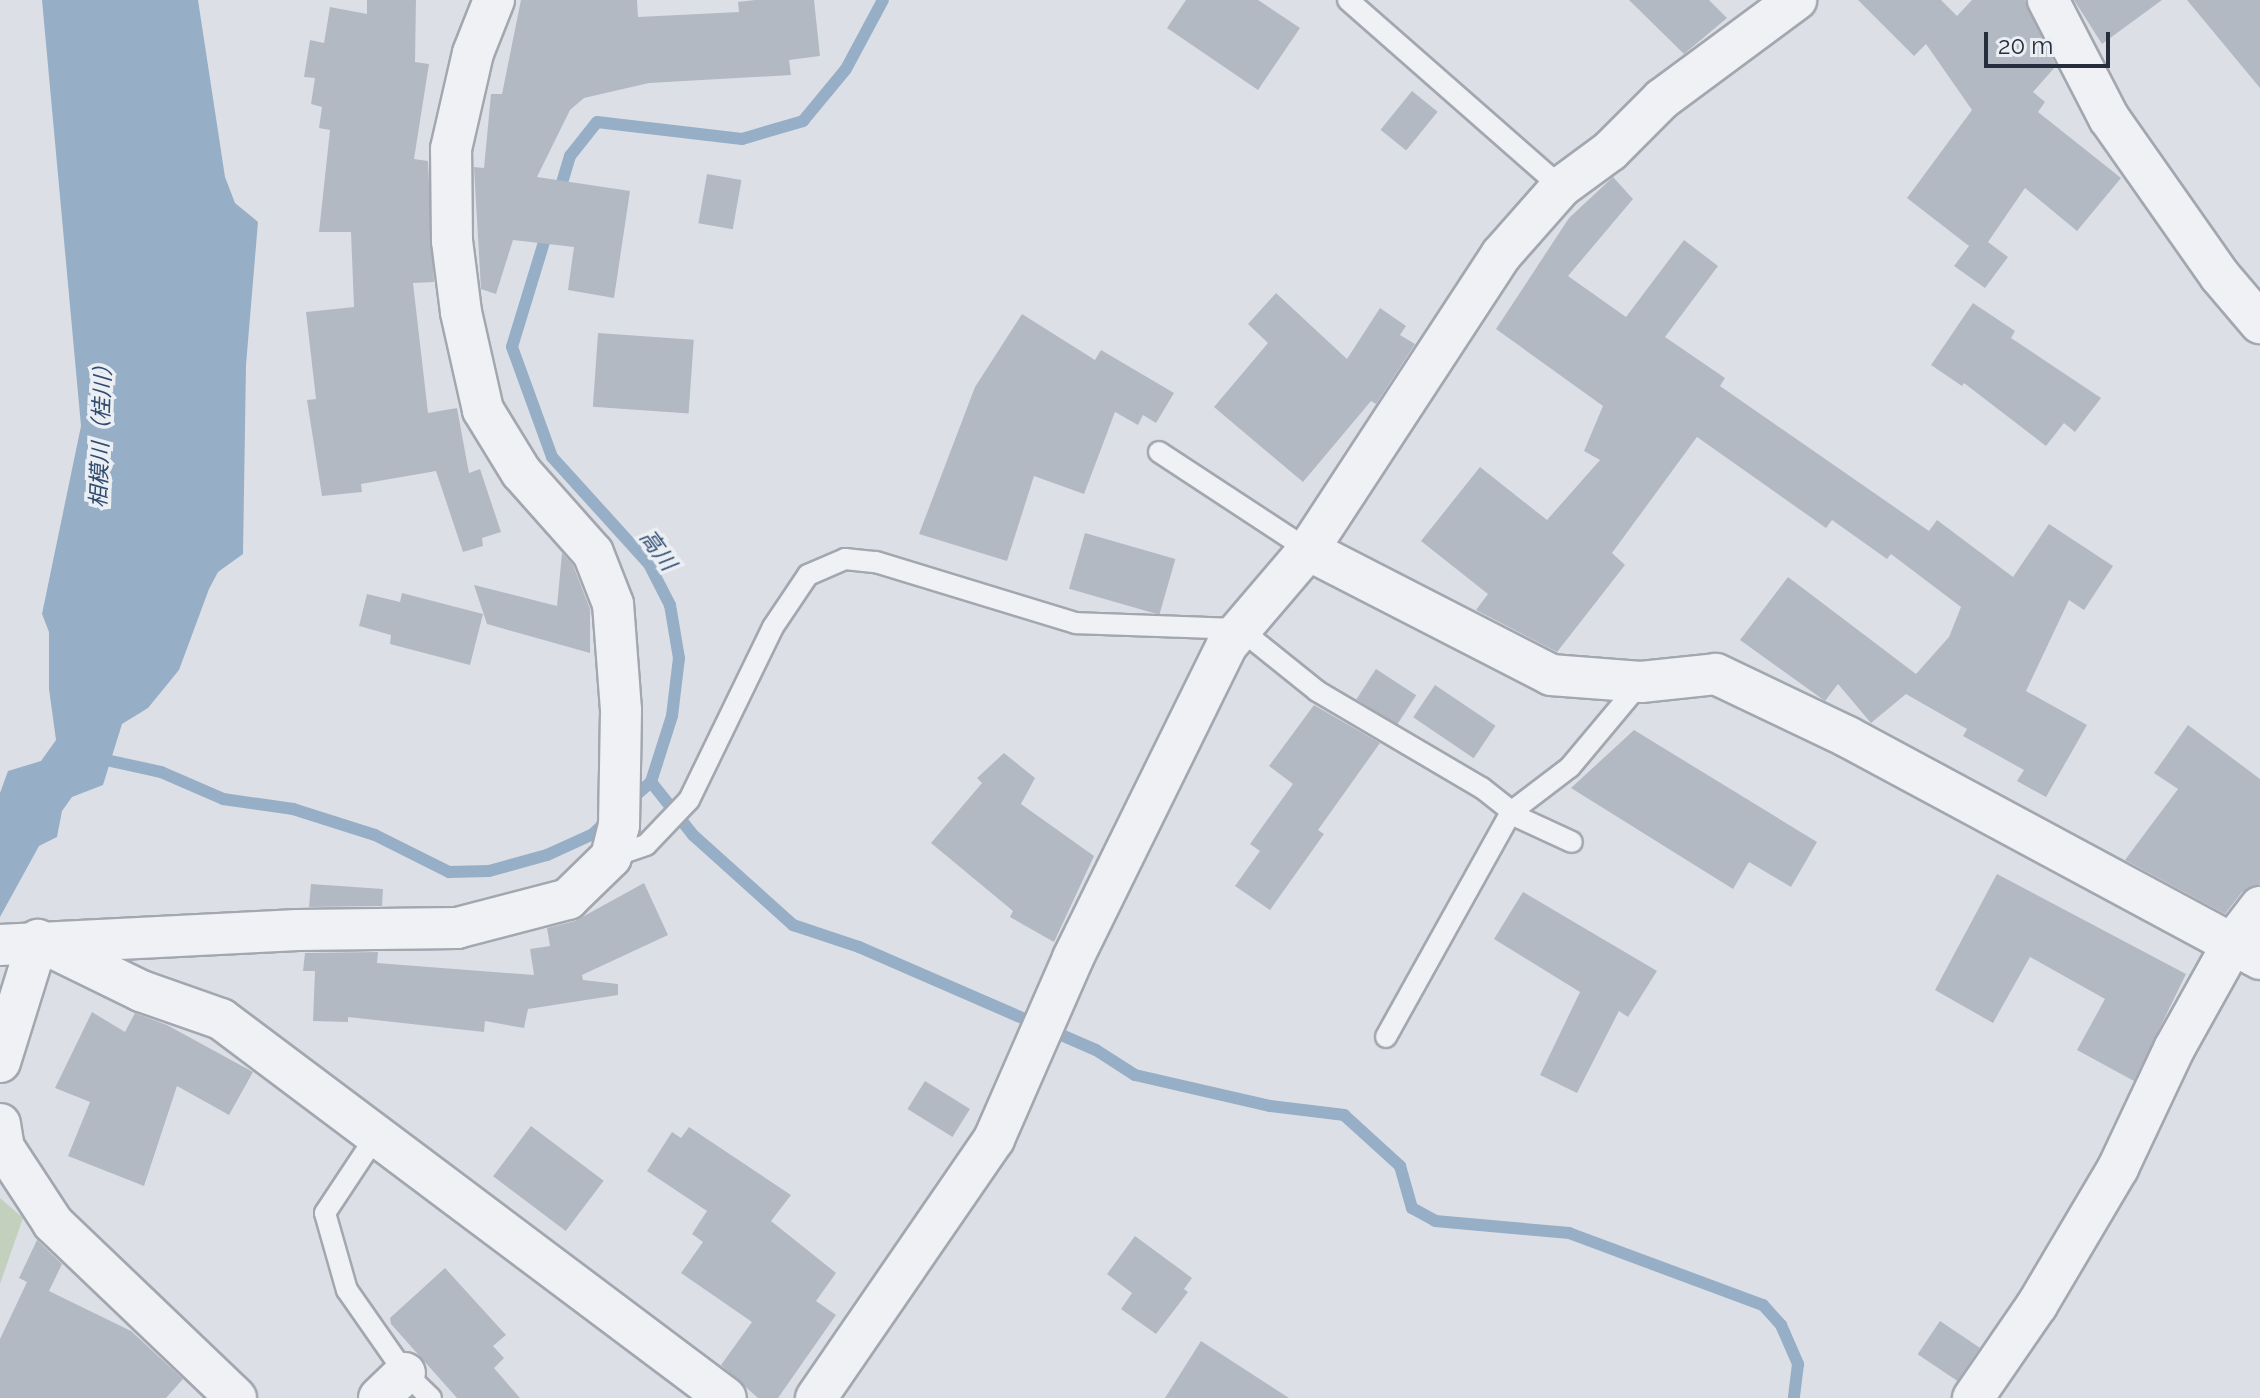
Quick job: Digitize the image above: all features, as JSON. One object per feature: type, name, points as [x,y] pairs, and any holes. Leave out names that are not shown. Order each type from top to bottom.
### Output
[{"type":"street","points":[[19,942],[457,928],[568,899],[616,827],[621,710],[613,604],[593,553],[521,472],[483,410],[461,312],[452,241],[451,149],[473,53],[494,0]]},
{"type":"street","points":[[816,1398],[994,1139],[1073,958],[1227,645],[1308,550],[1501,255],[1561,187],[1610,151],[1662,99],[1796,0]]},
{"type":"street","points":[[2048,0],[2109,118],[2220,276],[2260,323]]},
{"type":"street","points":[[1308,550],[1551,675],[1641,682],[1716,674],[1848,737],[2247,950]]},
{"type":"street","points":[[1973,1398],[2037,1305],[2118,1168],[2174,1049],[2247,950],[2260,907]]},
{"type":"street","points":[[0,1062],[19,942]]},
{"type":"street","points":[[19,942],[221,1019],[378,1133],[726,1398]]},
{"type":"street","points":[[0,1124],[4,1148],[53,1223],[236,1398]]},
{"type":"lane","points":[[1348,0],[1561,187]]},
{"type":"lane","points":[[1159,452],[1308,550]]},
{"type":"lane","points":[[616,827],[646,845],[689,800],[773,627],[808,575],[826,564],[845,559],[876,562],[1076,623],[1240,629],[1317,691],[1482,788],[1511,812],[1572,842]]},
{"type":"lane","points":[[1386,1037],[1511,812],[1570,767],[1641,682]]},
{"type":"lane","points":[[378,1133],[325,1213],[347,1290],[405,1390]]},
{"type":"green space","points":[[0,1198],[23,1218],[0,1284]]},
{"type":"water","name":"相模川（桂川）","points":[[42,0],[198,0],[225,177],[235,203],[258,222],[246,365],[243,554],[218,572],[179,670],[148,708],[122,724],[103,785],[72,797],[62,811],[57,837],[39,846],[0,917],[0,793],[8,771],[41,761],[56,740],[49,689],[49,632],[42,614],[81,426]]},
{"type":"building","points":[[367,0],[416,0],[415,62],[429,64],[414,159],[428,161],[434,282],[413,283],[428,413],[457,408],[469,473],[480,469],[501,532],[482,538],[483,546],[463,552],[436,471],[361,484],[362,492],[322,496],[307,400],[316,399],[306,312],[354,307],[351,232],[319,232],[330,130],[319,128],[322,107],[311,104],[315,78],[304,77],[310,40],[324,43],[330,7],[367,14]]},
{"type":"building","points":[[521,0],[637,0],[638,17],[739,12],[738,2],[755,0],[814,0],[820,56],[789,60],[791,75],[649,83],[584,98],[570,110],[537,177],[630,191],[614,298],[568,290],[574,247],[513,240],[496,294],[481,289],[474,167],[484,168],[491,94],[502,94]]},
{"type":"building","points":[[1186,0],[1258,0],[1300,28],[1258,90],[1167,28]]},
{"type":"building","points":[[1629,0],[1709,0],[1727,18],[1684,54]]},
{"type":"building","points":[[1858,0],[1941,0],[1957,16],[1972,0],[2025,0],[2056,66],[2033,92],[2045,102],[2038,112],[2121,178],[2077,231],[2025,188],[1988,242],[2008,257],[1985,288],[1954,266],[1969,246],[1907,198],[1972,110],[1926,44],[1914,56]]},
{"type":"building","points":[[2074,0],[2162,0],[2102,44]]},
{"type":"building","points":[[2187,0],[2260,0],[2260,88]]},
{"type":"building","points":[[1412,91],[1438,112],[1406,151],[1381,130]]},
{"type":"building","points":[[707,174],[741,180],[733,229],[698,223]]},
{"type":"building","points":[[1613,177],[1633,199],[1568,276],[1626,317],[1684,240],[1718,266],[1665,337],[1725,378],[1720,386],[1929,531],[1937,520],[2013,577],[2049,524],[2113,566],[2084,610],[2069,600],[2026,691],[2087,725],[2046,797],[2017,781],[2024,770],[1963,736],[1967,729],[1906,694],[1871,723],[1838,684],[1825,701],[1740,640],[1788,577],[1916,674],[1949,637],[1961,607],[1891,554],[1887,559],[1832,520],[1826,528],[1697,437],[1612,553],[1625,565],[1557,652],[1476,610],[1488,594],[1421,541],[1480,467],[1547,520],[1600,460],[1584,451],[1603,406],[1496,329],[1569,218]]},
{"type":"building","points":[[1276,293],[1347,359],[1380,308],[1406,326],[1400,335],[1415,344],[1376,404],[1371,401],[1303,482],[1214,407],[1268,343],[1248,324]]},
{"type":"building","points":[[1973,303],[2015,331],[2011,338],[2101,398],[2075,432],[2064,423],[2046,446],[1964,383],[1962,386],[1931,365]]},
{"type":"building","points":[[1022,314],[1095,360],[1101,350],[1174,393],[1156,423],[1143,415],[1138,425],[1115,412],[1084,494],[1034,476],[1007,561],[919,534],[975,387]]},
{"type":"building","points":[[598,333],[694,340],[689,414],[593,407]]},
{"type":"building","points":[[1085,533],[1175,559],[1159,615],[1069,589]]},
{"type":"building","points":[[562,553],[573,565],[590,609],[590,653],[487,624],[474,585],[557,606]]},
{"type":"building","points":[[402,593],[483,614],[470,665],[390,644],[391,635],[359,626],[367,594],[400,602]]},
{"type":"building","points":[[1376,669],[1416,695],[1397,725],[1356,699]]},
{"type":"building","points":[[1435,685],[1496,726],[1474,758],[1413,717]]},
{"type":"building","points":[[1314,705],[1380,743],[1318,830],[1324,834],[1270,910],[1235,886],[1260,851],[1250,844],[1293,784],[1269,766]]},
{"type":"building","points":[[2188,725],[2260,779],[2260,884],[2242,892],[2225,914],[2125,860],[2178,789],[2154,773]]},
{"type":"building","points":[[1634,730],[1817,842],[1791,887],[1749,862],[1733,889],[1571,788]]},
{"type":"building","points":[[1004,753],[1035,778],[1021,804],[1094,856],[1054,942],[1010,917],[1013,911],[931,843],[982,783],[977,778]]},
{"type":"building","points":[[1997,874],[2186,974],[2134,1081],[2077,1050],[2105,999],[2030,957],[1993,1023],[1935,990]]},
{"type":"building","points":[[644,883],[668,935],[582,975],[583,980],[618,984],[618,995],[528,1009],[524,1028],[485,1021],[484,1032],[348,1017],[348,1022],[313,1021],[315,971],[303,971],[305,953],[378,952],[377,963],[534,975],[530,949],[550,946],[547,928],[575,921]]},
{"type":"building","points":[[311,884],[383,889],[382,906],[309,907]]},
{"type":"building","points":[[1523,892],[1657,971],[1628,1017],[1619,1011],[1577,1093],[1540,1075],[1580,992],[1494,939]]},
{"type":"building","points":[[92,1012],[125,1032],[135,1013],[167,1025],[253,1072],[229,1115],[177,1086],[144,1186],[68,1156],[90,1102],[55,1088]]},
{"type":"building","points":[[925,1081],[970,1109],[952,1137],[908,1109]]},
{"type":"building","points":[[531,1126],[604,1181],[566,1231],[493,1176]]},
{"type":"building","points":[[689,1127],[791,1195],[771,1221],[836,1273],[816,1301],[836,1315],[778,1398],[758,1398],[721,1365],[752,1322],[681,1273],[703,1242],[692,1234],[707,1211],[647,1171],[672,1132],[681,1138]]},
{"type":"building","points":[[1135,1236],[1192,1278],[1184,1289],[1188,1292],[1156,1334],[1121,1309],[1132,1293],[1107,1274]]},
{"type":"building","points":[[37,1240],[62,1264],[49,1291],[131,1331],[183,1379],[166,1398],[0,1398],[0,1339],[27,1282],[19,1278]]},
{"type":"building","points":[[445,1268],[506,1335],[493,1346],[504,1358],[494,1368],[520,1398],[457,1398],[391,1324],[390,1318]]},
{"type":"building","points":[[1940,1321],[1980,1348],[1957,1381],[1918,1354]]},
{"type":"building","points":[[1201,1341],[1289,1398],[1165,1398]]},
{"type":"waterway","name":"高川","points":[[558,196],[570,156],[597,122],[742,139],[803,121],[846,69],[883,0]]},
{"type":"waterway","name":"高川","points":[[548,229],[512,347],[552,457],[649,564],[670,605],[679,658],[672,716],[651,782],[629,801]]},
{"type":"waterway","name":"高川","points":[[97,758],[161,772],[223,799],[293,809],[375,835],[449,872],[489,871],[547,855],[593,834],[609,819]]},
{"type":"waterway","points":[[651,782],[693,835],[793,925],[859,947],[1096,1050],[1135,1075],[1270,1106],[1344,1115],[1400,1166],[1412,1208],[1435,1221],[1569,1233],[1763,1305],[1781,1325],[1798,1364],[1794,1398]]}]
